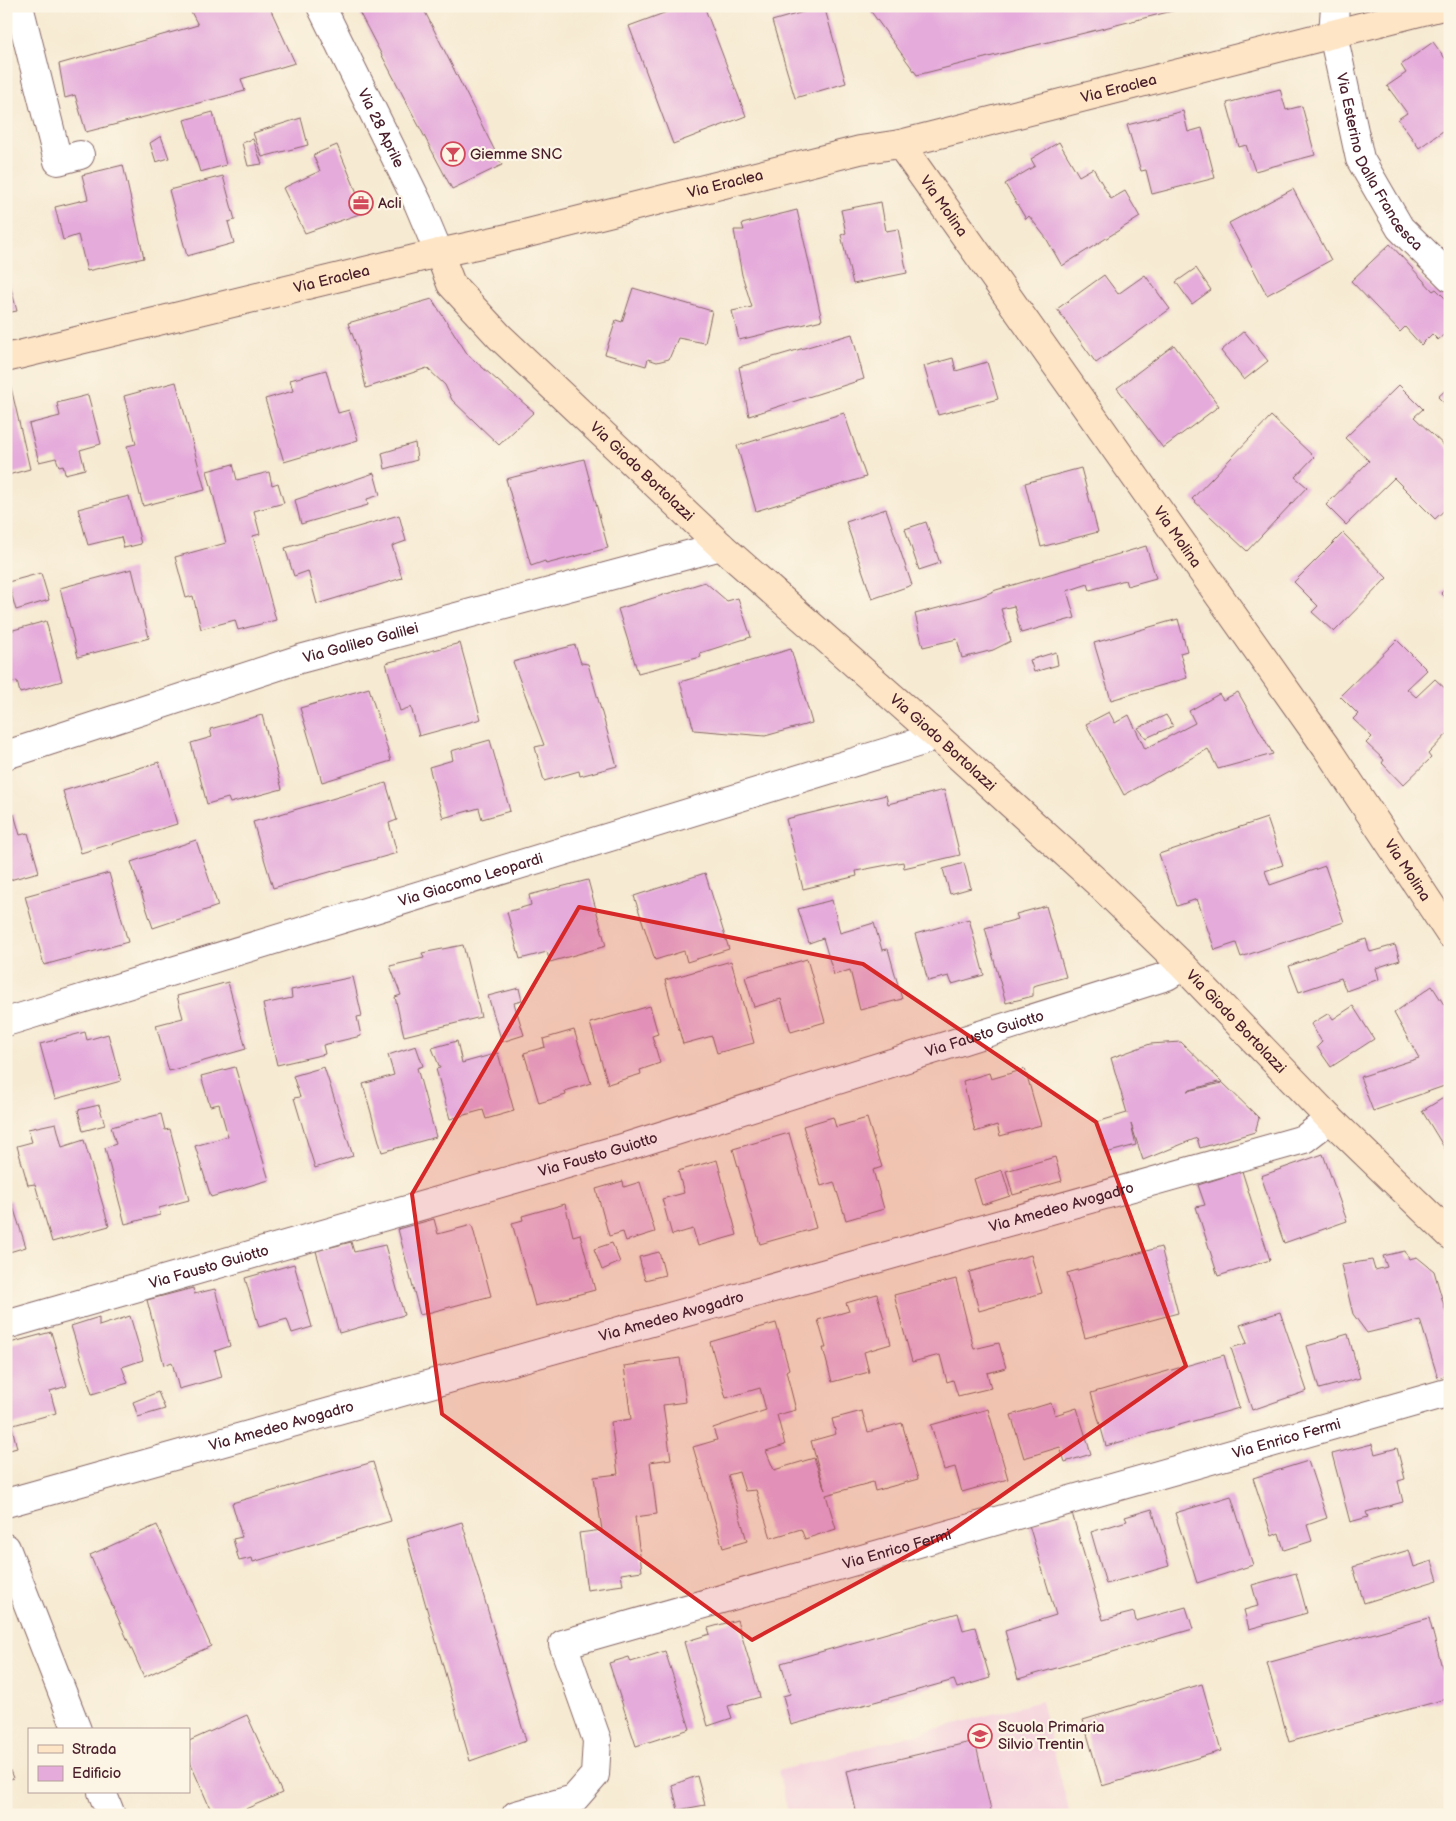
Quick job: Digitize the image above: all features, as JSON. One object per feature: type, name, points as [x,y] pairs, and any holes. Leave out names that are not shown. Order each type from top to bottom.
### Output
[{"type":"street","points":[[19,6],[58,160],[80,155]]},
{"type":"street","name":"Via 28 Aprile","points":[[321,6],[418,203],[439,253]]},
{"type":"street","name":"Via Esterino Dalla Francesca","points":[[1335,6],[1333,34],[1360,159],[1400,228],[1450,277]]},
{"type":"street","name":"Via Eraclea","points":[[6,358],[508,238],[860,150],[900,144],[1443,6]]},
{"type":"street","name":"Via Molina","points":[[900,144],[1326,748],[1450,934]]},
{"type":"street","name":"Via Giodo Bortolazzi","points":[[439,253],[451,284],[474,310],[721,546],[931,731],[1098,883],[1183,966],[1330,1119],[1450,1235]]},
{"type":"street","name":"Via Galileo Galilei","points":[[6,755],[300,659],[721,546]]},
{"type":"street","name":"Via Giacomo Leopardi","points":[[6,1022],[922,741],[931,731]]},
{"type":"street","name":"Via Fausto Guiotto","points":[[6,1324],[619,1149],[1167,976],[1183,966]]},
{"type":"street","name":"Via Amedeo Avogadro","points":[[6,1503],[1304,1140],[1330,1119]]},
{"type":"street","name":"Via Enrico Fermi","points":[[516,1815],[574,1799],[594,1775],[597,1740],[563,1644],[1450,1392]]},
{"type":"street","points":[[6,1548],[76,1728]]},
{"type":"street","points":[[103,1794],[111,1815]]},
{"type":"highlighted area","points":[[579,907],[863,964],[1096,1122],[1186,1366],[944,1536],[752,1640],[442,1414],[412,1194]]},
{"type":"shaded area","name":"Scuola Primaria Silvio Trentin","points":[[1041,1701],[1070,1815],[789,1815],[778,1771]]},
{"type":"building","points":[[188,6],[269,6],[295,63],[241,79],[245,91],[86,132],[75,95],[65,98],[59,64],[198,25]]},
{"type":"building","points":[[356,6],[422,6],[502,165],[452,189]]},
{"type":"building","points":[[683,6],[704,6],[746,116],[673,144],[629,26]]},
{"type":"building","points":[[824,6],[846,83],[795,98],[772,21]]},
{"type":"building","points":[[867,6],[1187,6],[1188,7],[917,75]]},
{"type":"building","points":[[1433,42],[1450,65],[1450,126],[1419,148],[1398,119],[1407,113],[1387,86],[1406,73],[1401,65]]},
{"type":"building","points":[[1280,89],[1286,110],[1302,106],[1315,155],[1255,171],[1246,145],[1239,147],[1227,103]]},
{"type":"building","points":[[1183,111],[1188,132],[1202,128],[1215,178],[1152,194],[1146,170],[1141,171],[1127,125]]},
{"type":"building","points":[[213,112],[226,165],[200,172],[184,120]]},
{"type":"building","points":[[301,118],[308,145],[262,157],[253,133]]},
{"type":"building","points":[[161,136],[169,158],[156,162],[150,143]]},
{"type":"building","points":[[253,139],[262,164],[248,166],[242,143]]},
{"type":"building","points":[[1059,142],[1079,176],[1093,168],[1111,199],[1125,191],[1140,217],[1062,266],[1046,238],[1029,216],[1026,219],[1005,184],[1035,166],[1031,159]]},
{"type":"building","points":[[337,145],[365,212],[305,233],[283,188],[320,171],[313,155]]},
{"type":"building","points":[[123,165],[144,258],[87,271],[78,235],[63,240],[55,207],[88,199],[82,175]]},
{"type":"building","points":[[223,176],[235,220],[228,222],[234,243],[187,256],[169,190]]},
{"type":"building","points":[[1293,189],[1331,260],[1267,295],[1229,223]]},
{"type":"building","points":[[881,202],[886,231],[898,229],[907,273],[853,284],[841,235],[846,233],[841,210]]},
{"type":"building","points":[[797,210],[822,320],[739,340],[732,311],[752,307],[742,275],[734,230],[744,230],[742,224]]},
{"type":"building","points":[[1390,244],[1433,291],[1436,289],[1450,303],[1450,329],[1438,340],[1432,334],[1421,345],[1405,327],[1400,332],[1351,281]]},
{"type":"building","points":[[1196,268],[1211,290],[1192,304],[1176,282]]},
{"type":"building","points":[[6,270],[17,311],[6,313]]},
{"type":"building","points":[[1104,275],[1118,294],[1145,275],[1170,309],[1096,363],[1057,309]]},
{"type":"building","points":[[633,288],[712,311],[705,343],[678,338],[669,359],[657,362],[648,359],[646,366],[605,354],[616,320],[622,322]]},
{"type":"building","points":[[432,299],[468,355],[534,412],[499,445],[452,400],[445,385],[427,368],[366,388],[357,347],[348,323]]},
{"type":"building","points":[[1244,331],[1268,361],[1244,380],[1221,351]]},
{"type":"building","points":[[852,334],[864,379],[749,416],[739,367]]},
{"type":"building","points":[[1174,345],[1219,406],[1163,448],[1117,388]]},
{"type":"building","points":[[953,358],[956,371],[987,362],[998,399],[938,415],[924,366]]},
{"type":"building","points":[[326,370],[338,413],[349,410],[358,440],[284,462],[265,399],[293,391],[290,380]]},
{"type":"building","points":[[9,379],[30,469],[8,475],[6,380]]},
{"type":"building","points":[[176,382],[205,490],[143,506],[127,446],[136,444],[124,396]]},
{"type":"building","points":[[1399,385],[1423,409],[1414,417],[1450,451],[1450,505],[1435,519],[1394,478],[1346,525],[1326,505],[1369,461],[1345,438]]},
{"type":"building","points":[[1450,386],[1450,409],[1438,397]]},
{"type":"building","points":[[88,395],[101,444],[80,450],[85,469],[65,474],[63,465],[59,466],[56,458],[39,462],[29,424],[60,416],[57,403]]},
{"type":"building","points":[[844,413],[866,477],[756,511],[737,446]]},
{"type":"building","points":[[1271,416],[1314,457],[1295,477],[1307,487],[1247,551],[1192,499]]},
{"type":"building","points":[[415,443],[417,460],[385,469],[382,453]]},
{"type":"building","points":[[584,459],[608,548],[546,564],[545,561],[531,566],[506,479]]},
{"type":"building","points":[[233,464],[237,480],[269,472],[272,485],[278,483],[284,503],[254,511],[260,534],[253,536],[276,620],[238,630],[235,620],[201,629],[193,596],[186,598],[175,557],[226,543],[207,471]]},
{"type":"building","points":[[1081,468],[1098,532],[1041,547],[1025,483]]},
{"type":"building","points":[[374,473],[380,495],[367,499],[368,505],[301,524],[295,500]]},
{"type":"building","points":[[129,496],[141,544],[124,548],[121,537],[88,545],[78,509]]},
{"type":"building","points":[[886,509],[912,585],[872,599],[846,522]]},
{"type":"building","points":[[399,515],[406,541],[392,546],[402,578],[317,604],[308,571],[294,576],[285,548]]},
{"type":"building","points":[[926,522],[940,563],[919,570],[905,529]]},
{"type":"building","points":[[1343,533],[1387,578],[1334,632],[1312,612],[1318,606],[1294,582]]},
{"type":"building","points":[[1146,546],[1156,578],[1127,586],[1125,580],[1090,590],[1088,584],[1067,591],[1075,618],[1021,633],[1014,606],[1001,609],[1011,641],[993,650],[962,658],[957,639],[923,647],[915,614],[980,597],[996,590]]},
{"type":"building","points":[[132,569],[149,638],[78,657],[60,588]]},
{"type":"building","points":[[41,573],[49,600],[16,610],[8,582]]},
{"type":"building","points":[[705,582],[727,601],[738,598],[751,637],[700,653],[701,657],[638,673],[618,609]]},
{"type":"building","points":[[1450,585],[1450,602],[1441,593]]},
{"type":"building","points":[[1178,619],[1187,651],[1180,653],[1187,678],[1111,700],[1094,643]]},
{"type":"building","points":[[46,621],[62,681],[20,693],[17,681],[6,684],[6,632]]},
{"type":"building","points":[[1397,640],[1427,670],[1407,689],[1416,697],[1435,679],[1450,693],[1450,731],[1428,754],[1431,758],[1403,785],[1382,763],[1384,760],[1366,743],[1372,737],[1353,719],[1358,714],[1340,696]]},
{"type":"building","points":[[460,643],[481,719],[419,736],[411,707],[400,711],[386,663]]},
{"type":"building","points":[[575,645],[581,663],[588,664],[617,766],[580,776],[579,771],[544,781],[535,747],[544,745],[513,662]]},
{"type":"building","points":[[791,649],[812,723],[765,736],[694,730],[680,682]]},
{"type":"building","points":[[1056,652],[1058,665],[1034,672],[1030,660]]},
{"type":"building","points":[[369,688],[391,761],[322,782],[300,708]]},
{"type":"building","points":[[1238,692],[1273,754],[1218,769],[1208,749],[1124,795],[1086,724],[1109,712],[1115,723],[1129,715],[1145,749],[1195,723],[1189,711],[1219,694],[1223,700]]},
{"type":"building","points":[[262,715],[282,789],[230,803],[228,798],[207,804],[191,743],[212,737],[210,729]]},
{"type":"building","points":[[1166,715],[1173,726],[1146,738],[1138,728]]},
{"type":"building","points":[[490,740],[510,811],[482,819],[479,808],[443,818],[429,767],[453,760],[451,751]]},
{"type":"building","points":[[159,762],[177,824],[81,853],[63,791]]},
{"type":"building","points":[[386,783],[397,820],[389,823],[397,853],[273,888],[253,822]]},
{"type":"building","points":[[944,790],[960,855],[904,868],[903,862],[856,871],[857,876],[803,889],[786,819],[886,795],[888,804]]},
{"type":"building","points":[[14,814],[20,835],[28,833],[39,872],[6,881],[6,817]]},
{"type":"building","points":[[1267,818],[1283,865],[1265,871],[1270,885],[1325,866],[1344,922],[1241,957],[1236,943],[1215,950],[1197,899],[1177,906],[1159,854]]},
{"type":"building","points":[[196,840],[218,906],[153,928],[131,862]]},
{"type":"building","points":[[964,863],[971,888],[950,894],[943,869]]},
{"type":"building","points":[[109,873],[128,942],[44,965],[25,896]]},
{"type":"building","points":[[705,873],[729,949],[687,962],[684,951],[655,960],[634,896]]},
{"type":"building","points":[[588,880],[606,946],[550,962],[547,952],[520,959],[507,912],[531,905],[529,895]]},
{"type":"building","points":[[832,900],[840,933],[874,923],[882,950],[888,949],[902,999],[860,1010],[850,970],[834,975],[823,938],[809,943],[798,909]]},
{"type":"building","points":[[1046,906],[1066,977],[1033,986],[1033,996],[1006,1003],[985,928],[1018,919],[1016,914]]},
{"type":"building","points":[[969,919],[984,975],[952,984],[949,976],[928,981],[915,934]]},
{"type":"building","points":[[1366,939],[1370,952],[1395,945],[1400,960],[1376,968],[1379,979],[1346,991],[1341,978],[1299,992],[1289,966]]},
{"type":"building","points":[[463,945],[481,1017],[404,1036],[395,997],[401,995],[390,966],[424,958],[422,953]]},
{"type":"building","points":[[807,959],[825,1022],[791,1032],[781,999],[754,1007],[745,977]]},
{"type":"building","points":[[731,961],[754,1043],[717,1053],[712,1036],[683,1044],[665,980]]},
{"type":"building","points":[[353,977],[362,1016],[357,1017],[361,1036],[323,1045],[325,1054],[277,1065],[263,1004],[292,998],[291,990]]},
{"type":"building","points":[[228,982],[246,1049],[169,1071],[156,1025],[183,1018],[177,996]]},
{"type":"building","points":[[1432,986],[1450,1014],[1450,1084],[1373,1111],[1360,1077],[1419,1058],[1394,1013]]},
{"type":"building","points":[[519,988],[522,1001],[514,1003],[524,1035],[502,1042],[488,996]]},
{"type":"building","points":[[650,1006],[658,1034],[652,1036],[660,1063],[640,1070],[641,1074],[608,1084],[590,1023]]},
{"type":"building","points":[[1353,1006],[1374,1039],[1331,1067],[1317,1047],[1322,1042],[1311,1024],[1329,1013],[1333,1019]]},
{"type":"building","points":[[574,1030],[591,1083],[565,1091],[566,1095],[539,1103],[524,1053],[545,1047],[543,1039]]},
{"type":"building","points":[[85,1032],[87,1040],[108,1034],[121,1081],[55,1099],[40,1044]]},
{"type":"building","points":[[457,1041],[462,1063],[498,1053],[514,1111],[486,1119],[483,1110],[450,1119],[436,1069],[440,1068],[432,1048]]},
{"type":"building","points":[[1181,1042],[1259,1118],[1255,1132],[1200,1148],[1197,1138],[1143,1160],[1131,1124],[1136,1145],[1106,1153],[1097,1122],[1127,1113],[1111,1058],[1150,1044]],"holes":[[[1218,1082],[1222,1083],[1187,1091]]]},
{"type":"building","points":[[416,1046],[423,1066],[417,1068],[436,1137],[382,1152],[363,1084],[394,1075],[388,1055]]},
{"type":"building","points":[[235,1067],[269,1180],[211,1197],[195,1146],[228,1136],[219,1104],[210,1106],[201,1076]]},
{"type":"building","points":[[324,1067],[353,1156],[315,1168],[294,1098],[300,1097],[293,1076]]},
{"type":"building","points":[[1025,1069],[1041,1125],[1000,1136],[997,1125],[975,1132],[963,1081],[989,1073],[991,1079]]},
{"type":"building","points":[[1450,1094],[1450,1157],[1422,1111]]},
{"type":"building","points":[[99,1105],[105,1125],[83,1131],[78,1110]]},
{"type":"building","points":[[161,1114],[165,1130],[170,1129],[189,1200],[159,1208],[160,1215],[125,1224],[105,1148],[116,1144],[111,1127]]},
{"type":"building","points":[[833,1117],[836,1127],[867,1118],[882,1167],[873,1170],[884,1209],[846,1220],[834,1182],[821,1186],[803,1126]]},
{"type":"building","points":[[56,1123],[62,1147],[84,1140],[109,1226],[52,1242],[35,1184],[28,1185],[17,1146],[32,1142],[28,1129]]},
{"type":"building","points":[[789,1133],[816,1228],[760,1244],[733,1149]]},
{"type":"building","points":[[1323,1154],[1347,1221],[1284,1243],[1261,1176]]},
{"type":"building","points":[[1055,1157],[1062,1181],[1013,1195],[1006,1171]]},
{"type":"building","points":[[717,1160],[737,1235],[698,1246],[693,1229],[672,1235],[662,1199],[684,1193],[678,1171]]},
{"type":"building","points":[[1002,1170],[1010,1196],[982,1205],[974,1179]]},
{"type":"building","points":[[1242,1171],[1270,1260],[1218,1276],[1196,1207],[1205,1205],[1198,1185]]},
{"type":"building","points":[[623,1181],[624,1187],[640,1182],[655,1232],[626,1241],[623,1232],[609,1236],[596,1189]]},
{"type":"building","points":[[11,1200],[26,1247],[6,1253],[6,1202]]},
{"type":"building","points":[[565,1204],[573,1236],[580,1234],[595,1290],[535,1306],[512,1223],[523,1220],[522,1216]]},
{"type":"building","points":[[434,1219],[438,1234],[472,1225],[491,1296],[420,1315],[398,1229]]},
{"type":"building","points":[[351,1242],[354,1252],[385,1245],[404,1315],[339,1333],[316,1251]]},
{"type":"building","points":[[612,1243],[620,1262],[602,1270],[594,1249]]},
{"type":"building","points":[[1161,1247],[1178,1313],[1085,1338],[1067,1273]]},
{"type":"building","points":[[1405,1251],[1409,1259],[1417,1257],[1434,1271],[1450,1326],[1450,1374],[1438,1378],[1420,1320],[1367,1333],[1353,1314],[1341,1265],[1372,1260],[1375,1270],[1387,1267],[1383,1256]]},
{"type":"building","points":[[659,1252],[665,1275],[645,1280],[639,1257]]},
{"type":"building","points":[[1031,1255],[1042,1293],[979,1311],[969,1272]]},
{"type":"building","points":[[294,1264],[312,1327],[292,1333],[287,1319],[259,1327],[245,1278]]},
{"type":"building","points":[[956,1279],[974,1349],[999,1343],[1006,1368],[987,1373],[991,1388],[958,1396],[953,1380],[947,1382],[940,1355],[912,1362],[894,1295]]},
{"type":"building","points":[[193,1288],[194,1294],[215,1289],[230,1346],[215,1351],[222,1377],[179,1389],[172,1362],[164,1365],[147,1300]]},
{"type":"building","points":[[877,1294],[891,1344],[864,1352],[869,1372],[832,1382],[823,1348],[826,1348],[818,1320],[849,1311],[846,1303]]},
{"type":"building","points":[[1280,1312],[1307,1391],[1252,1410],[1231,1348],[1247,1343],[1240,1325]]},
{"type":"building","points":[[130,1316],[143,1360],[122,1367],[128,1383],[92,1394],[71,1326],[99,1317],[99,1326]]},
{"type":"building","points":[[776,1323],[789,1369],[786,1371],[796,1410],[777,1415],[785,1445],[766,1451],[774,1470],[814,1458],[825,1490],[811,1441],[836,1434],[832,1419],[862,1411],[868,1432],[902,1423],[918,1479],[875,1491],[873,1482],[826,1495],[836,1529],[805,1539],[801,1529],[771,1538],[756,1490],[745,1491],[739,1472],[728,1475],[747,1541],[723,1548],[693,1447],[717,1440],[713,1428],[766,1410],[760,1388],[726,1398],[710,1342]]},
{"type":"building","points":[[51,1332],[67,1386],[50,1391],[56,1413],[10,1426],[6,1413],[6,1344]]},
{"type":"building","points":[[1348,1334],[1360,1378],[1319,1389],[1307,1346]]},
{"type":"building","points":[[1224,1355],[1239,1408],[1106,1446],[1091,1393]]},
{"type":"building","points":[[680,1358],[686,1402],[663,1405],[671,1459],[650,1462],[657,1514],[635,1517],[642,1571],[621,1574],[623,1585],[587,1590],[579,1533],[602,1530],[594,1477],[618,1474],[611,1422],[631,1419],[624,1366]]},
{"type":"building","points":[[158,1392],[165,1409],[138,1417],[133,1402]]},
{"type":"building","points":[[1051,1403],[1055,1415],[1077,1408],[1091,1454],[1065,1462],[1060,1447],[1024,1458],[1011,1415]]},
{"type":"building","points":[[988,1409],[1008,1479],[962,1492],[955,1467],[944,1470],[931,1425]]},
{"type":"building","points":[[12,1427],[17,1448],[6,1451],[6,1428]]},
{"type":"building","points":[[1372,1444],[1375,1454],[1397,1448],[1405,1479],[1398,1481],[1403,1502],[1366,1512],[1368,1517],[1350,1522],[1332,1454]]},
{"type":"building","points":[[1308,1461],[1327,1518],[1307,1525],[1312,1541],[1284,1550],[1279,1533],[1272,1536],[1253,1478]]},
{"type":"building","points":[[373,1462],[391,1521],[253,1562],[252,1558],[239,1561],[233,1539],[242,1537],[232,1503]]},
{"type":"building","points":[[1231,1496],[1253,1565],[1197,1583],[1175,1513]]},
{"type":"building","points":[[1152,1509],[1169,1566],[1106,1584],[1091,1532],[1127,1521],[1125,1517]]},
{"type":"building","points":[[1072,1513],[1103,1620],[1134,1612],[1136,1621],[1186,1607],[1193,1629],[1018,1679],[1005,1631],[1056,1615],[1029,1525]]},
{"type":"building","points":[[462,1522],[526,1741],[470,1761],[407,1539]]},
{"type":"building","points":[[157,1525],[211,1646],[144,1677],[90,1555]]},
{"type":"building","points":[[1409,1550],[1414,1567],[1432,1561],[1438,1580],[1364,1603],[1353,1567]]},
{"type":"building","points":[[1296,1573],[1307,1613],[1249,1629],[1244,1610],[1258,1606],[1252,1585]]},
{"type":"building","points":[[958,1613],[963,1630],[975,1627],[990,1678],[957,1688],[954,1680],[791,1725],[783,1696],[790,1694],[781,1663]]},
{"type":"building","points":[[1429,1618],[1450,1698],[1289,1742],[1267,1663]]},
{"type":"building","points":[[737,1620],[760,1697],[728,1706],[732,1718],[708,1726],[684,1642],[710,1634],[708,1628]]},
{"type":"building","points":[[665,1651],[690,1729],[636,1746],[609,1663],[629,1657],[631,1662]]},
{"type":"building","points":[[1202,1684],[1221,1751],[1102,1786],[1083,1720]]},
{"type":"building","points":[[247,1715],[282,1793],[232,1815],[213,1815],[190,1762],[190,1741]]},
{"type":"building","points":[[975,1741],[992,1815],[857,1815],[847,1771]]},
{"type":"building","points":[[6,1761],[13,1778],[6,1781]]},
{"type":"building","points":[[697,1776],[705,1805],[678,1810],[672,1785]]},
{"type":"place","name":"Giemme SNC","points":[[453,154]]},
{"type":"place","name":"Acli","points":[[361,203]]},
{"type":"place","name":"Scuola Primaria Silvio Trentin","points":[[980,1736]]}]
